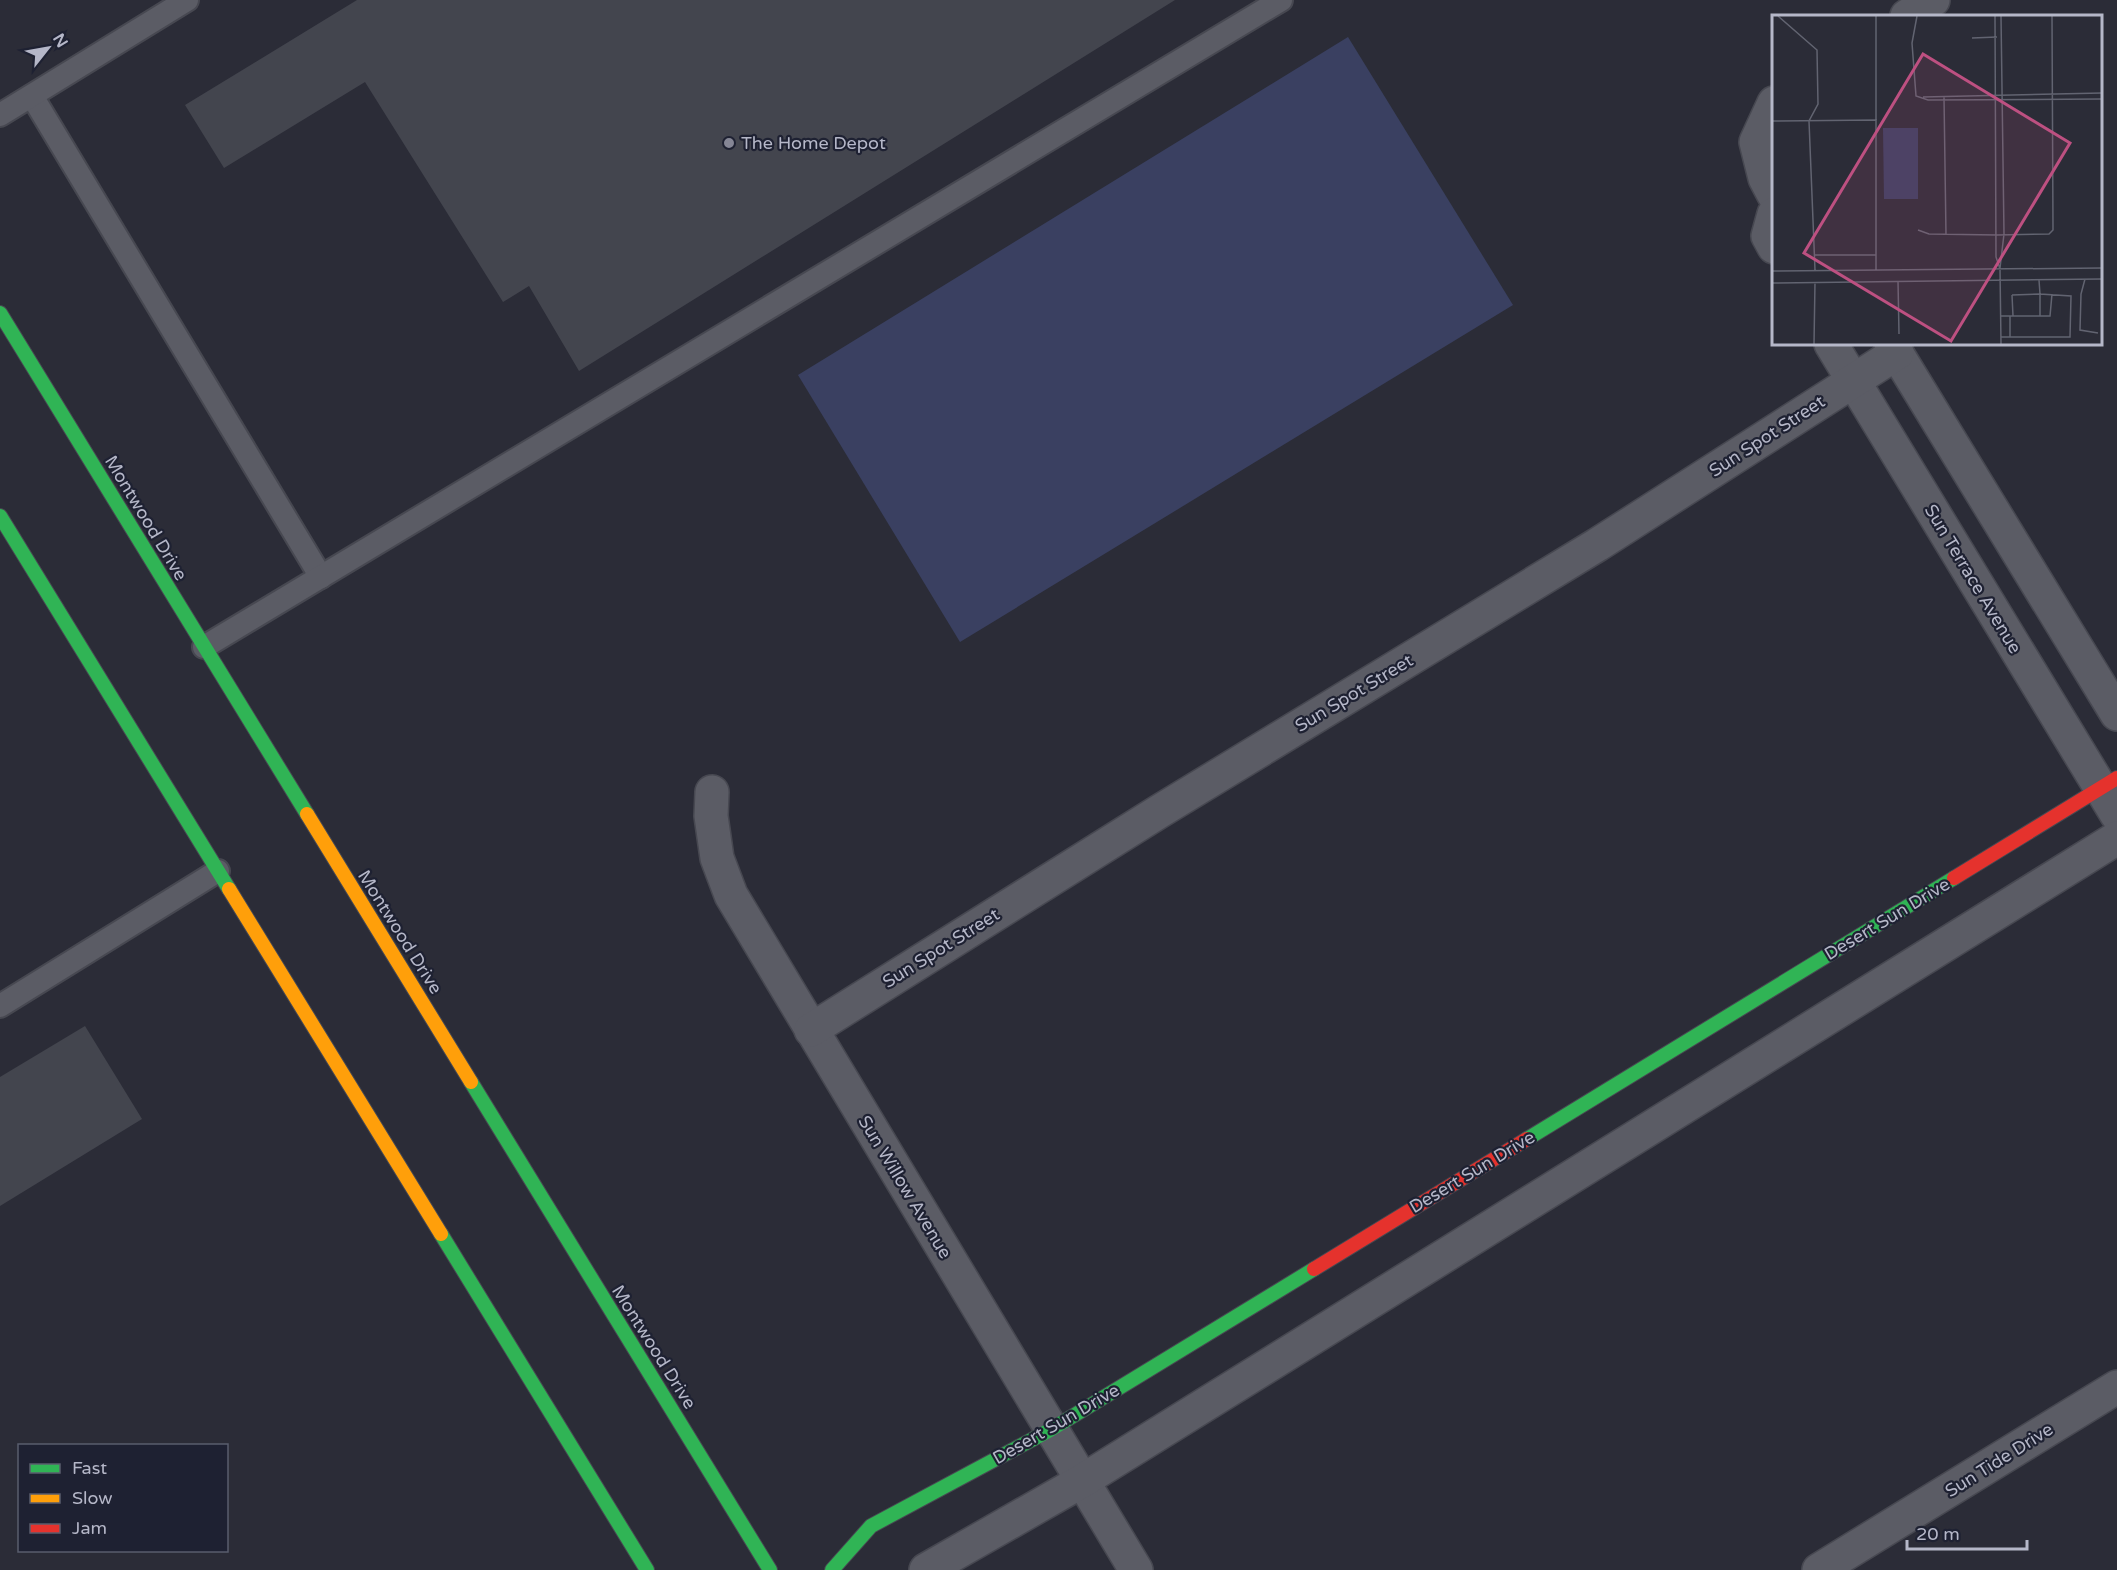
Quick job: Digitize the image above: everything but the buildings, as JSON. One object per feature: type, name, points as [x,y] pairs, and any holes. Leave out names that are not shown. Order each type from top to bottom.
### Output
[{"type":"street","points":[[1909,15],[1933,0]]},
{"type":"street","points":[[1772,105],[1756,142],[1765,178],[1772,193]]},
{"type":"street","points":[[1772,218],[1768,236],[1772,245]]},
{"type":"street","name":"Montwood Drive","points":[[0,313],[770,1570]]},
{"type":"street","name":"Sun Terrace Avenue","points":[[1832,345],[2016,651],[2112,793]]},
{"type":"street","points":[[1894,348],[2117,714]]},
{"type":"street","name":"Sun Spot Street","points":[[811,1030],[1160,811],[1597,545],[1853,381],[1894,348]]},
{"type":"street","points":[[0,516],[647,1570]]},
{"type":"street","name":"Sun Willow Avenue","points":[[712,792],[711,816],[717,858],[731,895],[1136,1570]]},
{"type":"street","name":"Desert Sun Drive","points":[[832,1570],[871,1526],[1050,1430],[2112,793]]},
{"type":"street","points":[[926,1570],[1082,1480],[2117,838]]},
{"type":"street","name":"Sun Tide Drive","points":[[1819,1570],[2117,1387]]},
{"type":"lane","points":[[0,115],[187,0]]},
{"type":"lane","points":[[204,647],[1281,0]]},
{"type":"lane","points":[[32,96],[321,577]]},
{"type":"lane","points":[[0,1006],[218,871]]},
{"type":"water","points":[[1348,37],[1513,305],[960,642],[798,375]]},
{"type":"traffic: fast","points":[[0,313],[307,814]]},
{"type":"traffic: fast","points":[[0,516],[229,889]]},
{"type":"traffic: fast","points":[[1527,1139],[1954,878]]},
{"type":"traffic: fast","points":[[471,1082],[770,1570]]},
{"type":"traffic: fast","points":[[441,1234],[647,1570]]},
{"type":"traffic: fast","points":[[832,1570],[871,1526],[1050,1430],[1314,1269]]},
{"type":"traffic: slow","points":[[307,814],[471,1082]]},
{"type":"traffic: slow","points":[[229,889],[441,1234]]},
{"type":"traffic: jam","points":[[1954,878],[2117,778]]},
{"type":"traffic: jam","points":[[1314,1269],[1527,1139]]},
{"type":"place","name":"The Home Depot","points":[[729,143]]}]
